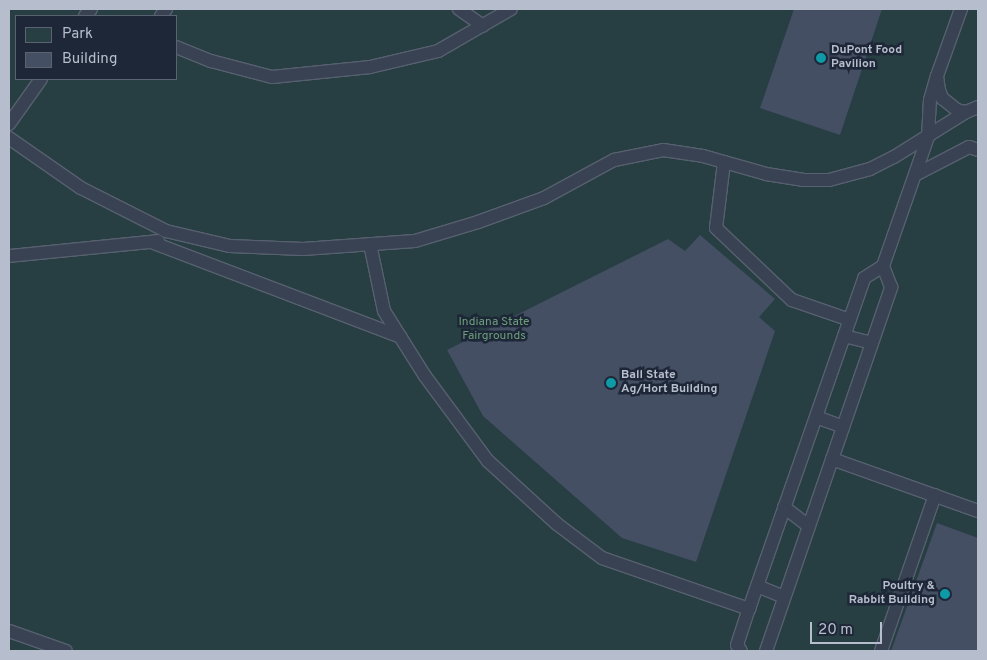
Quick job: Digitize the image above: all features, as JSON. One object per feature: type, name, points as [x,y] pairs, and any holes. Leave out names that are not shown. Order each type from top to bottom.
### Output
[{"type":"lane","points":[[459,9],[483,26]]},
{"type":"lane","points":[[178,48],[211,61],[272,77],[370,67],[438,51],[511,9]]},
{"type":"lane","points":[[741,651],[737,645],[756,586],[864,278],[883,266],[915,175],[928,137],[930,100],[961,9]]},
{"type":"lane","points":[[938,76],[939,90],[942,98],[950,106],[966,112]]},
{"type":"lane","points":[[9,124],[40,80]]},
{"type":"lane","points":[[9,138],[80,188],[166,231],[230,246],[303,249],[415,241],[478,222],[544,198],[614,160],[632,154],[663,150],[683,152],[766,174],[803,180],[829,180],[870,169],[928,137],[966,112],[978,107]]},
{"type":"lane","points":[[915,175],[969,147],[978,150]]},
{"type":"lane","points":[[724,162],[716,228],[792,300],[850,320]]},
{"type":"lane","points":[[9,256],[196,238]]},
{"type":"lane","points":[[151,242],[401,337]]},
{"type":"lane","points":[[370,244],[384,311],[425,376],[488,461],[557,524],[602,558],[749,609]]},
{"type":"lane","points":[[766,651],[891,287],[883,266]]},
{"type":"lane","points":[[844,336],[872,343]]},
{"type":"lane","points":[[816,417],[843,427]]},
{"type":"lane","points":[[832,459],[978,511]]},
{"type":"lane","points":[[881,651],[936,495]]},
{"type":"lane","points":[[784,508],[808,526]]},
{"type":"lane","points":[[756,586],[784,597]]},
{"type":"lane","points":[[9,631],[66,651]]},
{"type":"green space","name":"Indiana State Fairgrounds","points":[[9,9],[978,9],[978,651],[9,651]]},
{"type":"building","name":"DuPont Food Pavilion","points":[[794,9],[882,9],[840,135],[760,108]]},
{"type":"building","name":"Ball State Ag/Hort Building","points":[[700,235],[775,299],[759,317],[775,331],[696,562],[622,538],[483,416],[447,350],[668,239],[685,251]]},
{"type":"building","name":"Poultry & Rabbit Building","points":[[937,523],[978,538],[978,651],[891,651]]},
{"type":"place","name":"DuPont Food Pavilion","points":[[821,58]]},
{"type":"place","name":"Ball State Ag/Hort Building","points":[[611,383]]},
{"type":"place","name":"Poultry & Rabbit Building","points":[[945,594]]}]
